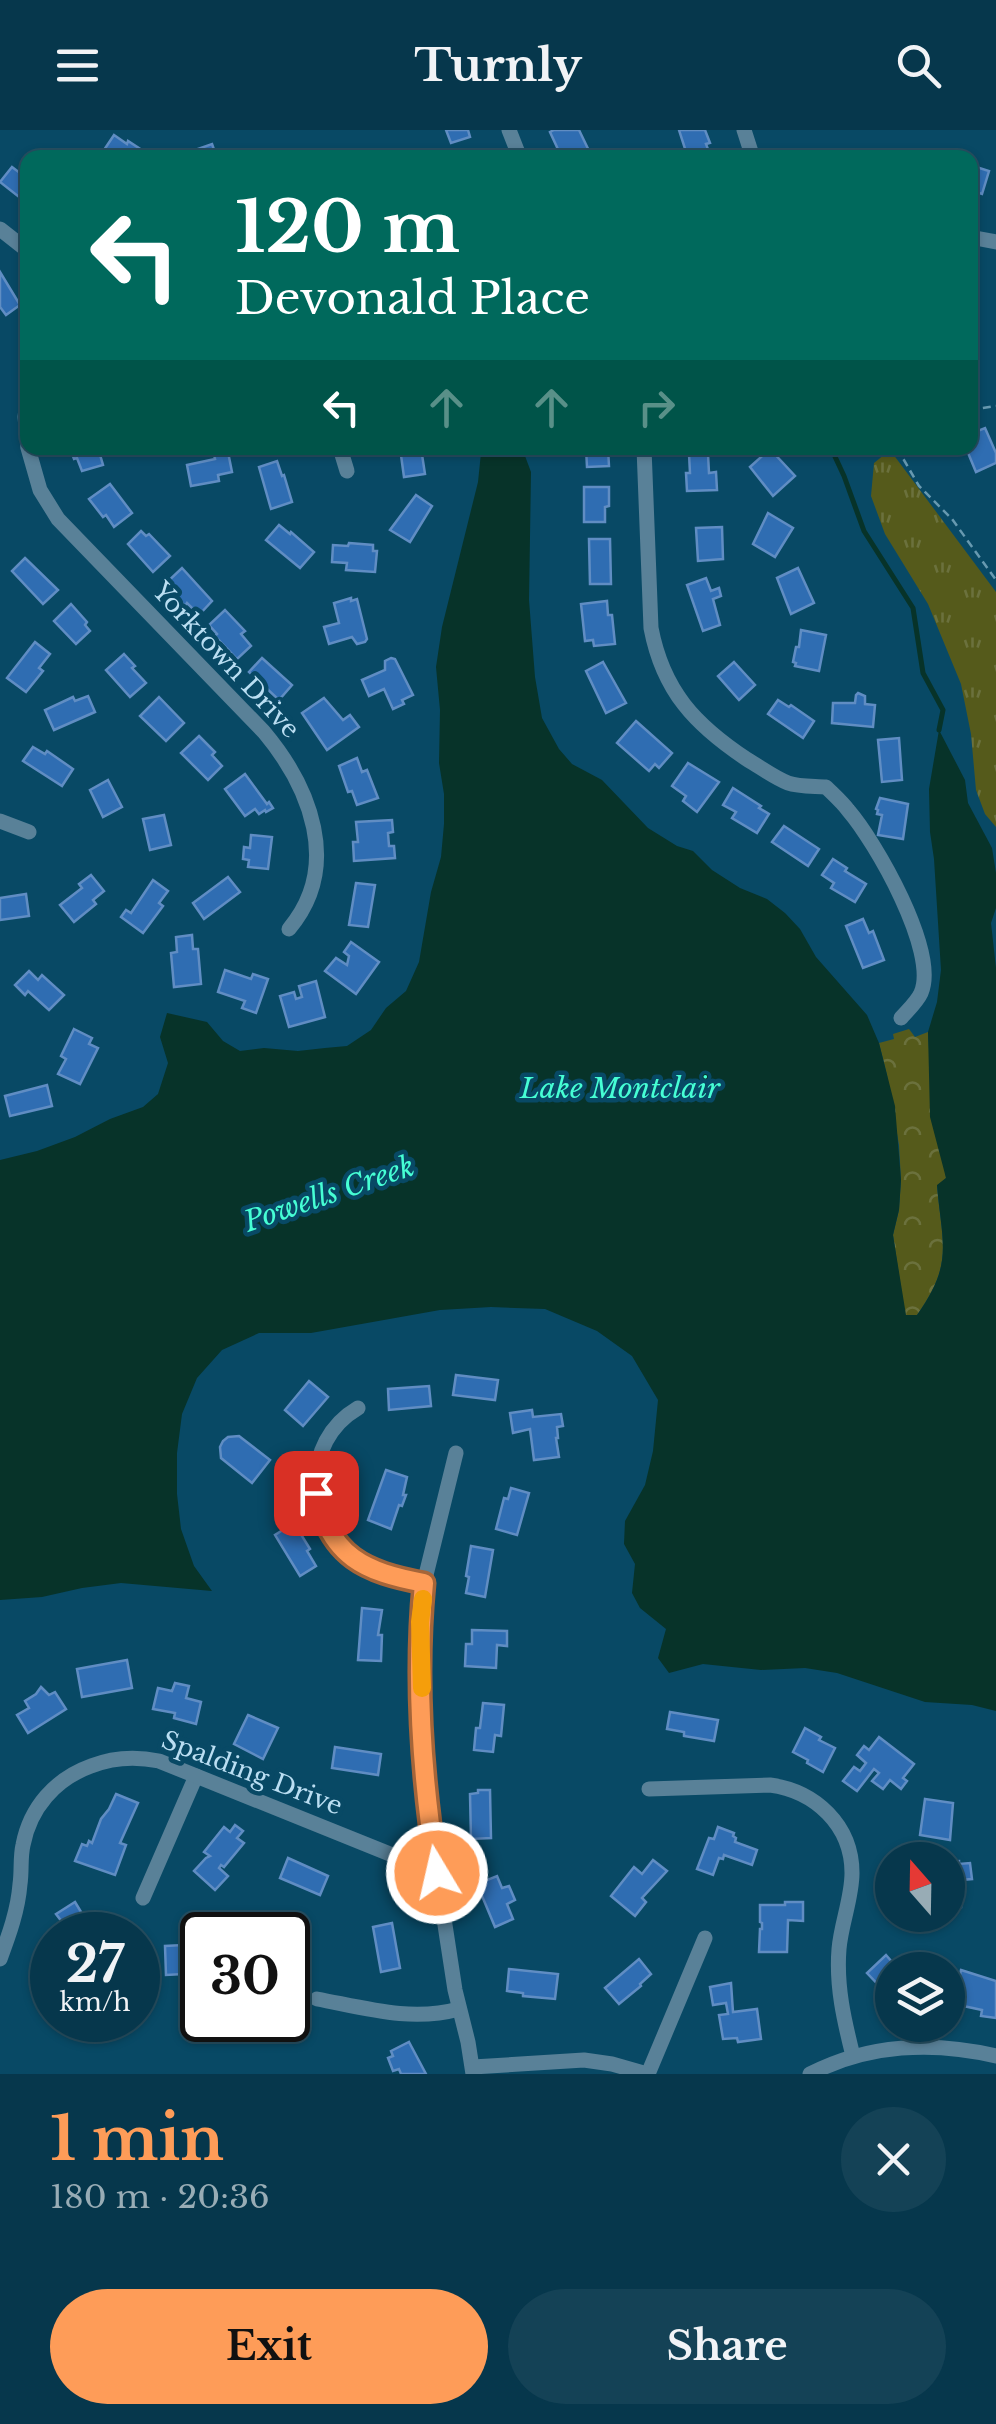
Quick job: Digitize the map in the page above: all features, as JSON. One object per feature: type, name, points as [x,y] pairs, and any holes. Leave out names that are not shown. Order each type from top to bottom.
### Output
[{"type":"street","points":[[0,229],[20,245]]},
{"type":"street","name":"Yorktown Drive","points":[[30,455],[40,490],[58,519],[264,732],[296,776],[312,820],[316,868],[305,906],[289,929]]},
{"type":"street","points":[[342,455],[347,471]]},
{"type":"street","points":[[644,455],[651,628],[664,674],[684,706],[729,747],[790,784],[826,787],[850,811],[905,904],[915,930],[924,978],[921,994],[902,1018]]},
{"type":"street","points":[[0,822],[30,832]]},
{"type":"street","points":[[358,1408],[334,1426],[318,1460],[316,1493],[320,1511],[328,1529],[354,1559],[371,1570],[424,1583]]},
{"type":"street","points":[[456,1453],[424,1583],[420,1622],[424,1776],[459,2009],[473,2070],[584,2060],[647,2074],[705,1938]]},
{"type":"street","name":"Spalding Drive","points":[[0,1959],[16,1911],[24,1840],[31,1818],[54,1788],[82,1769],[103,1761],[126,1757],[159,1762],[437,1873]]},
{"type":"street","points":[[144,1898],[196,1776]]},
{"type":"street","points":[[649,1789],[784,1787],[813,1799],[838,1825],[846,1841],[852,1876],[839,1948],[838,1980],[853,2056]]},
{"type":"street","points":[[318,1999],[398,2014],[424,2015],[459,2009]]},
{"type":"street","points":[[810,2074],[853,2056],[900,2048],[938,2047],[996,2056]]},
{"type":"path","points":[[901,455],[919,486],[952,519],[996,580]]},
{"type":"green space","points":[[884,455],[894,455],[996,592],[996,827],[985,814],[976,790],[961,684],[928,604],[885,534],[871,496],[874,463]]},
{"type":"green space","points":[[909,1029],[915,1037],[928,1032],[946,1178],[937,1186],[943,1239],[941,1267],[917,1315],[905,1315],[893,1235],[901,1180],[899,1145],[879,1043]]},
{"type":"water","name":"Lake Montclair","points":[[481,455],[525,455],[531,472],[529,600],[535,677],[542,718],[559,749],[572,764],[602,780],[648,828],[693,851],[712,870],[785,913],[800,929],[816,957],[867,1015],[879,1043],[895,1106],[901,1180],[893,1235],[906,1315],[917,1315],[929,1297],[943,1253],[937,1185],[946,1178],[930,1117],[928,1032],[941,970],[929,789],[939,730],[965,780],[968,803],[992,848],[996,873],[996,908],[991,923],[996,968],[996,1711],[925,1702],[837,1673],[805,1668],[761,1670],[703,1664],[669,1673],[658,1658],[666,1629],[640,1608],[632,1593],[635,1564],[624,1544],[625,1521],[645,1485],[658,1400],[632,1356],[597,1331],[545,1309],[440,1310],[311,1333],[259,1333],[222,1350],[197,1378],[182,1414],[177,1453],[181,1529],[194,1566],[212,1591],[121,1583],[0,1600],[0,1160],[75,1137],[143,1107],[158,1094],[168,1063],[160,1037],[167,1013],[207,1022],[223,1041],[240,1051],[298,1051],[347,1046],[371,1030],[386,1008],[406,991],[419,962],[441,857],[444,794],[439,763],[436,667],[442,627],[478,482]]},
{"type":"building","points":[[446,130],[468,130],[470,137],[451,143]]},
{"type":"building","points":[[579,130],[589,150],[558,150],[550,132]]},
{"type":"building","points":[[679,130],[705,130],[708,150],[685,150]]},
{"type":"building","points":[[114,135],[142,150],[104,150]]},
{"type":"building","points":[[12,167],[20,173],[20,198],[0,182]]},
{"type":"building","points":[[978,168],[989,171],[982,194],[978,193]]},
{"type":"building","points":[[0,272],[20,305],[6,315],[0,307]]},
{"type":"building","points":[[985,428],[996,463],[976,472],[969,455],[978,455],[978,431]]},
{"type":"building","points":[[73,455],[100,455],[103,465],[82,471],[77,458]]},
{"type":"building","points":[[214,455],[229,455],[232,472],[218,475],[219,481],[191,486],[187,465],[215,459]]},
{"type":"building","points":[[401,455],[422,455],[425,474],[404,477]]},
{"type":"building","points":[[586,455],[608,455],[609,466],[587,467]]},
{"type":"building","points":[[689,455],[708,455],[709,473],[716,472],[717,490],[687,491],[686,473],[690,473]]},
{"type":"building","points":[[763,455],[776,455],[795,476],[773,496],[750,467]]},
{"type":"building","points":[[277,461],[292,502],[271,509],[259,467]]},
{"type":"building","points":[[110,484],[132,513],[114,527],[89,499]]},
{"type":"building","points":[[584,487],[609,487],[605,522],[584,522]]},
{"type":"building","points":[[416,495],[432,506],[410,542],[390,530]]},
{"type":"building","points":[[768,513],[793,528],[775,557],[753,544]]},
{"type":"building","points":[[279,525],[314,552],[300,568],[266,540]]},
{"type":"building","points":[[722,527],[723,559],[698,561],[696,528]]},
{"type":"building","points":[[141,531],[170,556],[153,572],[128,544]]},
{"type":"building","points":[[589,539],[610,539],[611,584],[590,584]]},
{"type":"building","points":[[333,545],[373,545],[373,551],[377,551],[375,572],[346,570],[347,563],[332,562]]},
{"type":"building","points":[[25,558],[58,590],[43,604],[12,571]]},
{"type":"building","points":[[182,568],[212,601],[199,615],[164,585]]},
{"type":"building","points":[[798,568],[814,603],[791,614],[777,578]]},
{"type":"building","points":[[706,578],[711,591],[719,588],[721,596],[713,599],[720,625],[703,631],[687,585]]},
{"type":"building","points":[[357,599],[367,639],[357,644],[352,637],[329,644],[324,627],[339,623],[334,603]]},
{"type":"building","points":[[607,601],[615,644],[594,646],[593,640],[585,641],[581,604]]},
{"type":"building","points":[[71,604],[90,631],[76,644],[54,621]]},
{"type":"building","points":[[225,610],[245,631],[241,634],[251,646],[237,659],[209,625]]},
{"type":"building","points":[[801,630],[826,635],[819,671],[795,666],[793,662]]},
{"type":"building","points":[[35,642],[50,654],[39,668],[43,671],[26,692],[7,678]]},
{"type":"building","points":[[124,654],[146,683],[130,697],[106,670]]},
{"type":"building","points":[[262,658],[292,685],[279,700],[249,672]]},
{"type":"building","points":[[391,658],[413,695],[393,709],[384,689],[369,696],[362,680],[385,670],[385,661]]},
{"type":"building","points":[[603,662],[626,703],[606,713],[586,671]]},
{"type":"building","points":[[734,662],[755,685],[739,700],[718,676]]},
{"type":"building","points":[[858,693],[865,696],[865,704],[875,705],[873,727],[832,723],[833,703],[855,703]]},
{"type":"building","points":[[88,696],[95,712],[54,730],[45,710],[73,697],[75,701]]},
{"type":"building","points":[[159,697],[184,723],[166,741],[140,716]]},
{"type":"building","points":[[324,698],[343,720],[350,715],[359,727],[327,750],[302,713]]},
{"type":"building","points":[[778,700],[814,721],[803,738],[768,714]]},
{"type":"building","points":[[636,721],[672,753],[659,768],[655,764],[649,771],[617,743]]},
{"type":"building","points":[[199,736],[222,766],[208,780],[181,753]]},
{"type":"building","points":[[899,738],[902,780],[882,782],[878,740]]},
{"type":"building","points":[[33,747],[45,754],[47,751],[73,769],[62,786],[23,761]]},
{"type":"building","points":[[357,758],[362,772],[367,770],[378,798],[357,805],[339,766]]},
{"type":"building","points":[[688,763],[719,782],[697,812],[683,801],[686,796],[672,786]]},
{"type":"building","points":[[245,774],[273,808],[259,814],[255,809],[245,816],[225,789]]},
{"type":"building","points":[[108,780],[122,807],[103,817],[90,790]]},
{"type":"building","points":[[733,788],[769,814],[757,833],[732,818],[736,812],[723,805]]},
{"type":"building","points":[[880,798],[908,804],[903,839],[878,835],[882,815],[876,809]]},
{"type":"building","points":[[164,815],[171,845],[150,850],[143,819]]},
{"type":"building","points":[[392,820],[389,846],[394,846],[395,858],[354,861],[353,842],[358,842],[356,822]]},
{"type":"building","points":[[784,826],[819,849],[808,866],[772,842]]},
{"type":"building","points":[[251,835],[272,837],[268,869],[248,867],[249,860],[243,859],[244,847],[250,848]]},
{"type":"building","points":[[833,859],[866,884],[855,902],[831,888],[834,883],[822,875]]},
{"type":"building","points":[[91,875],[104,891],[93,900],[96,904],[74,922],[60,905],[82,888],[79,884]]},
{"type":"building","points":[[228,877],[240,892],[204,919],[193,903]]},
{"type":"building","points":[[153,880],[168,891],[159,903],[163,906],[143,933],[121,917],[126,910],[131,913]]},
{"type":"building","points":[[356,883],[375,885],[368,927],[349,925]]},
{"type":"building","points":[[26,894],[29,916],[0,920],[0,898]]},
{"type":"building","points":[[863,919],[869,933],[873,931],[884,960],[863,968],[846,926]]},
{"type":"building","points":[[192,935],[193,949],[198,949],[201,984],[174,987],[171,953],[177,952],[176,937]]},
{"type":"building","points":[[351,942],[379,962],[356,994],[325,971],[336,958],[347,965],[349,956],[344,952]]},
{"type":"building","points":[[225,970],[251,979],[253,974],[268,979],[256,1013],[242,1008],[245,1001],[218,992]]},
{"type":"building","points":[[29,971],[38,980],[42,975],[64,995],[49,1010],[15,985]]},
{"type":"building","points":[[316,981],[325,1017],[289,1027],[280,996],[294,992],[296,999],[302,997],[299,986]]},
{"type":"building","points":[[74,1029],[92,1038],[89,1044],[98,1048],[80,1084],[58,1074],[66,1059],[61,1056]]},
{"type":"building","points":[[47,1085],[52,1106],[10,1116],[5,1096]]},
{"type":"building","points":[[456,1375],[498,1380],[495,1400],[453,1395]]},
{"type":"building","points":[[309,1381],[328,1397],[303,1426],[285,1410]]},
{"type":"building","points":[[429,1386],[431,1406],[389,1410],[388,1389]]},
{"type":"building","points":[[532,1410],[533,1417],[561,1414],[563,1426],[557,1427],[556,1438],[559,1457],[534,1460],[530,1429],[513,1433],[510,1413]]},
{"type":"building","points":[[239,1436],[270,1460],[252,1483],[221,1458],[223,1441]]},
{"type":"building","points":[[386,1470],[407,1477],[406,1495],[391,1529],[368,1520]]},
{"type":"building","points":[[511,1488],[529,1493],[517,1535],[496,1529],[504,1498],[508,1499]]},
{"type":"building","points":[[294,1523],[316,1566],[300,1576],[275,1535]]},
{"type":"building","points":[[471,1546],[493,1550],[485,1597],[466,1593]]},
{"type":"building","points":[[362,1608],[382,1610],[378,1635],[382,1635],[381,1661],[358,1660]]},
{"type":"building","points":[[472,1630],[507,1631],[507,1646],[497,1645],[496,1668],[465,1666],[466,1644],[472,1644]]},
{"type":"building","points":[[127,1660],[132,1688],[82,1697],[77,1669]]},
{"type":"building","points":[[175,1683],[189,1686],[186,1698],[201,1702],[196,1724],[174,1718],[175,1713],[153,1709],[158,1688],[172,1691]]},
{"type":"building","points":[[41,1687],[49,1695],[55,1692],[66,1709],[28,1733],[17,1715],[29,1708],[25,1701]]},
{"type":"building","points":[[483,1703],[504,1705],[501,1736],[495,1735],[493,1752],[474,1750]]},
{"type":"building","points":[[670,1712],[718,1720],[714,1741],[667,1729]]},
{"type":"building","points":[[248,1715],[278,1728],[263,1759],[234,1744]]},
{"type":"building","points":[[805,1728],[835,1748],[823,1772],[793,1752]]},
{"type":"building","points":[[879,1737],[914,1764],[903,1778],[907,1781],[901,1789],[890,1780],[883,1789],[872,1781],[879,1773],[874,1769],[857,1791],[843,1781],[854,1767],[860,1771],[866,1763],[857,1755],[864,1746],[869,1750]]},
{"type":"building","points":[[335,1747],[381,1754],[378,1775],[332,1768]]},
{"type":"building","points":[[490,1790],[491,1838],[471,1839],[470,1794]]},
{"type":"building","points":[[116,1794],[138,1803],[120,1843],[126,1845],[115,1875],[75,1861],[82,1844],[92,1843]]},
{"type":"building","points":[[925,1799],[953,1803],[950,1840],[920,1835]]},
{"type":"building","points":[[235,1825],[243,1831],[237,1838],[244,1843],[219,1868],[228,1876],[215,1890],[194,1871],[210,1856],[204,1852],[224,1827],[230,1832]]},
{"type":"building","points":[[718,1827],[734,1833],[735,1842],[757,1850],[752,1865],[724,1855],[713,1875],[697,1869],[709,1838],[714,1839]]},
{"type":"building","points":[[288,1858],[328,1876],[320,1895],[280,1878]]},
{"type":"building","points":[[653,1860],[667,1871],[642,1898],[646,1902],[635,1916],[611,1896],[634,1867],[642,1874]]},
{"type":"building","points":[[965,1863],[970,1863],[972,1879],[965,1880]]},
{"type":"building","points":[[497,1876],[502,1888],[509,1886],[515,1900],[507,1904],[513,1919],[495,1927],[477,1884]]},
{"type":"building","points":[[75,1902],[81,1912],[59,1912]]},
{"type":"building","points":[[803,1902],[803,1921],[788,1920],[787,1952],[759,1952],[760,1905]]},
{"type":"building","points":[[392,1923],[400,1968],[381,1972],[373,1927]]},
{"type":"building","points":[[180,1945],[180,1974],[166,1975],[165,1946]]},
{"type":"building","points":[[639,1959],[651,1974],[619,2004],[605,1988]]},
{"type":"building","points":[[875,1965],[875,1981],[867,1973]]},
{"type":"building","points":[[509,1969],[558,1974],[555,1999],[507,1991]]},
{"type":"building","points":[[965,1971],[996,1981],[996,2018],[981,2016],[982,2010],[965,2006]]},
{"type":"building","points":[[731,1983],[733,2012],[757,2009],[761,2039],[723,2039],[719,2015],[728,2014],[726,2003],[713,2005],[710,1987]]},
{"type":"building","points":[[409,2042],[426,2074],[393,2071],[388,2058],[393,2056],[391,2051]]},
{"type":"waterway","points":[[834,455],[864,531],[913,608],[923,673],[943,710],[939,730]]},
{"type":"slow traffic","points":[[422,1688],[423,1599]]},
{"type":"route","points":[[316,1493],[328,1529],[354,1559],[371,1570],[424,1583],[420,1622],[424,1776],[437,1873]]},
{"type":"water label","name":"Powells Creek","points":[[329,1194]]}]
